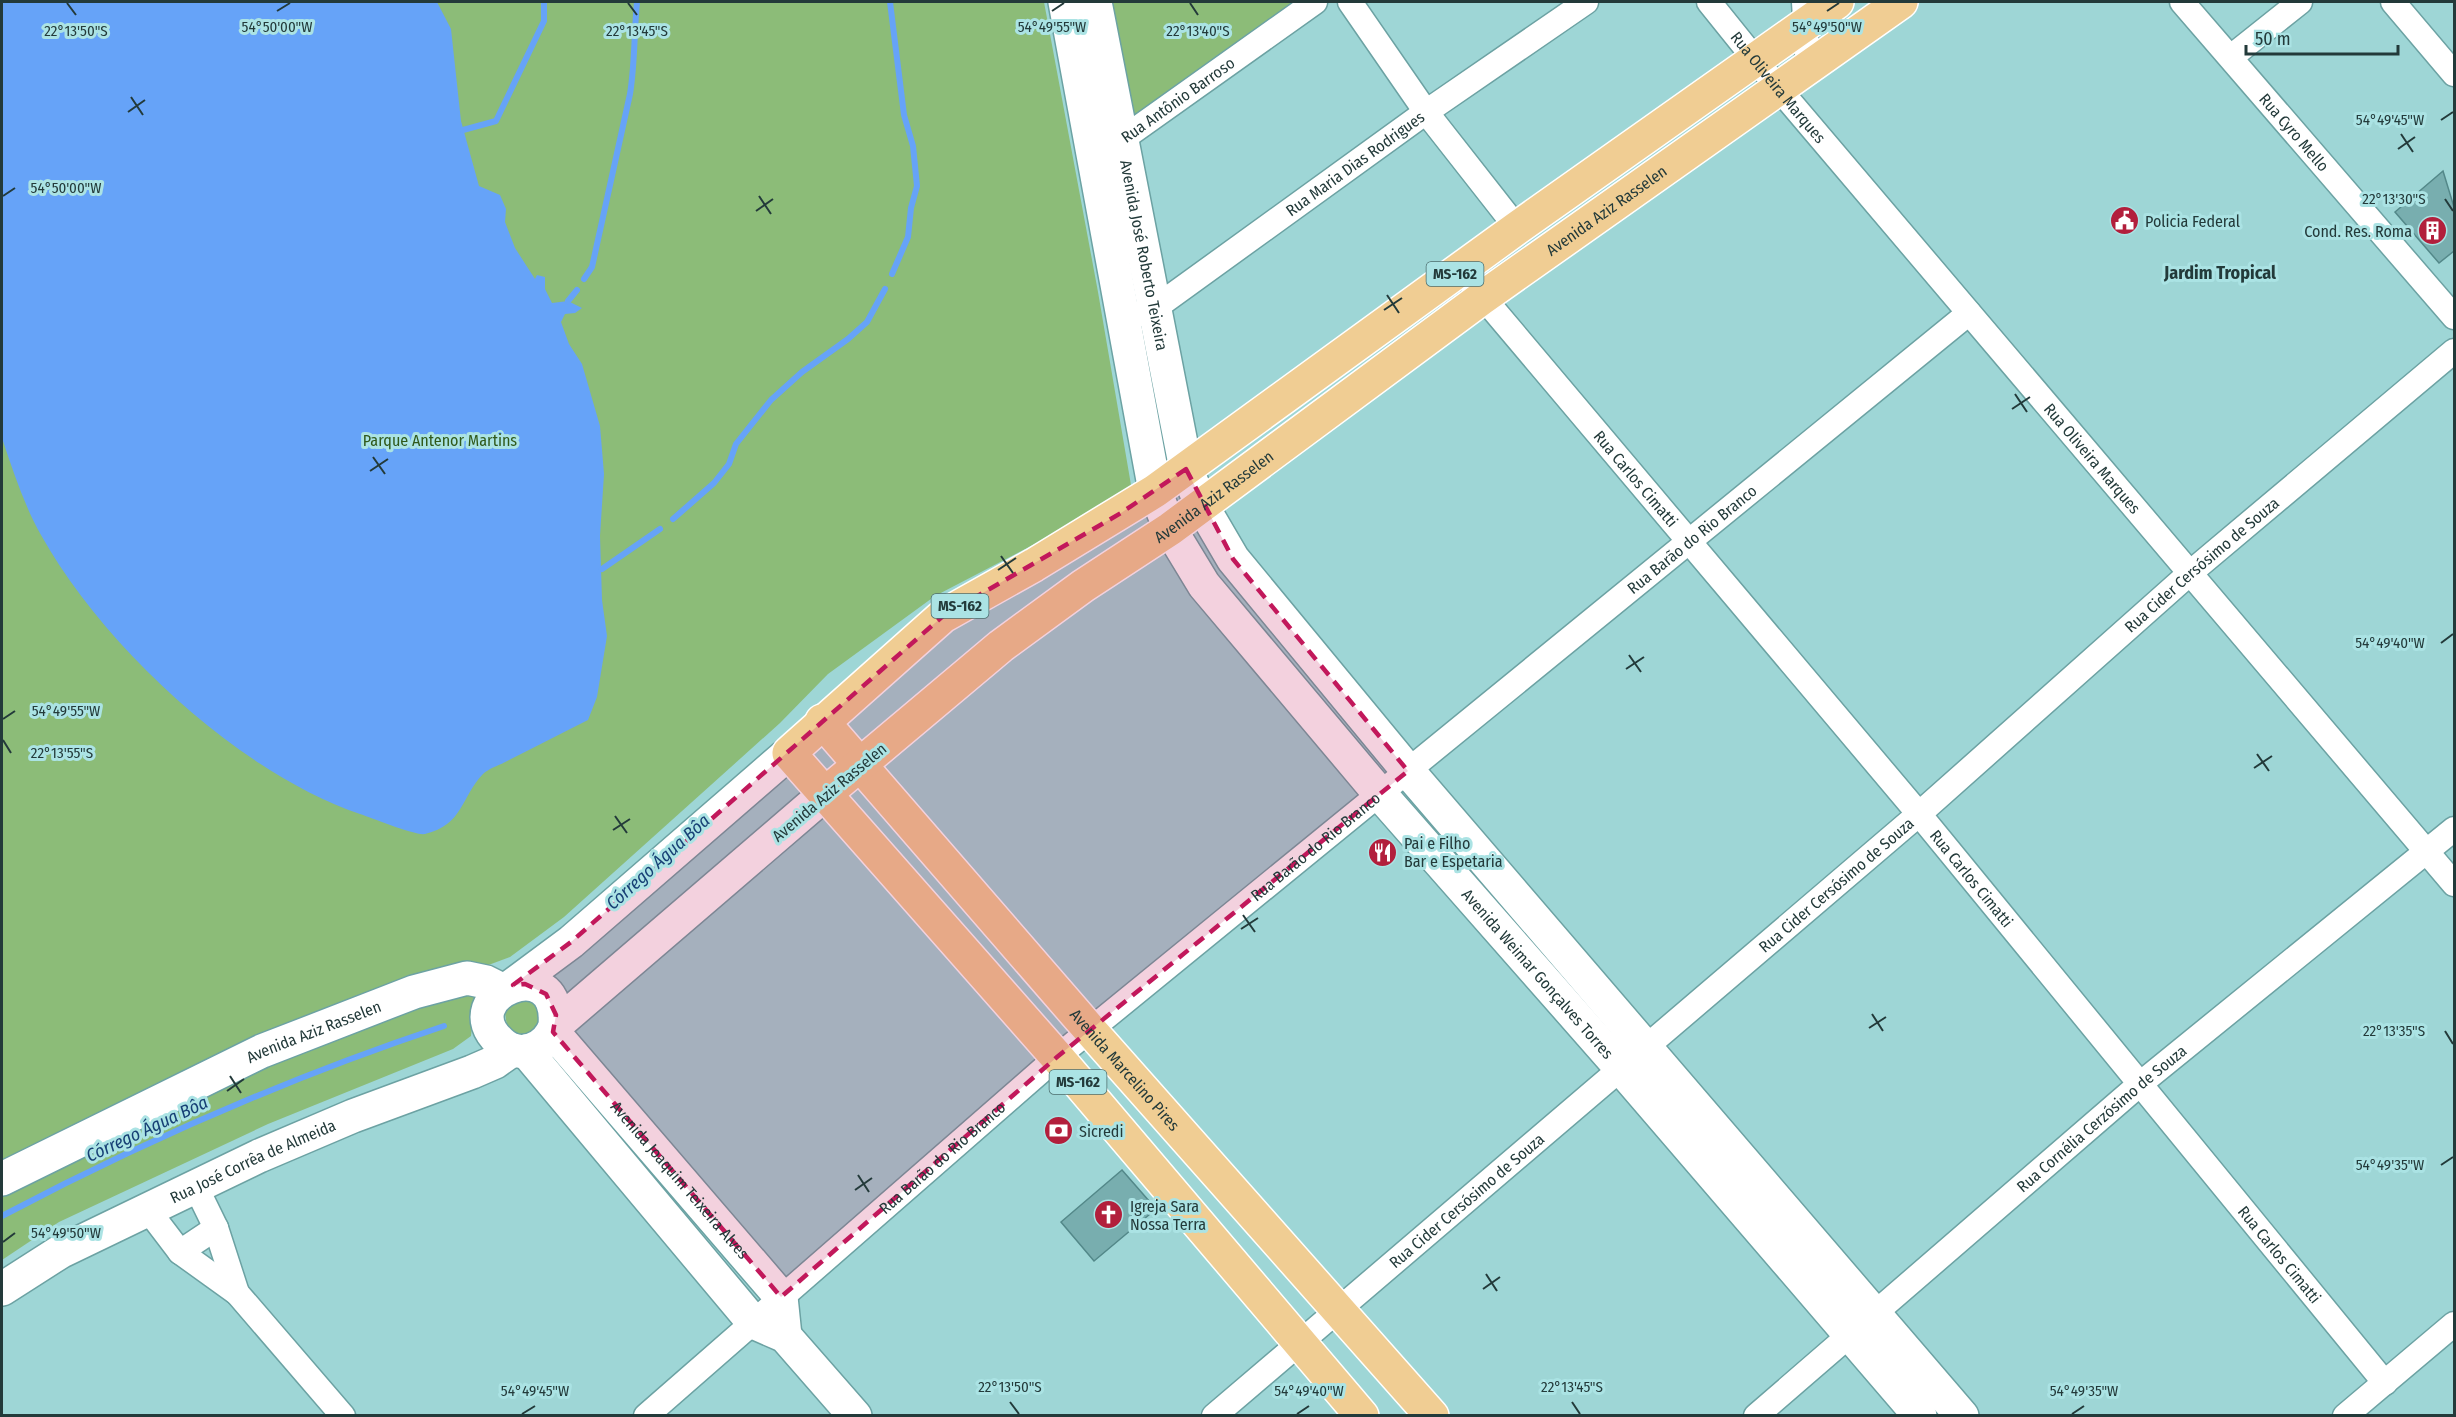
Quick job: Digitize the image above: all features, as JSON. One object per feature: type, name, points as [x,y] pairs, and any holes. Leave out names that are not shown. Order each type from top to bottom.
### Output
[{"type":"main road","name":"Avenida José Roberto Teixeira","points":[[1065,2],[1155,308],[1186,469],[1202,506]]},
{"type":"main road","name":"Avenida José Roberto Teixeira","points":[[1095,2],[1123,322],[1155,491]]},
{"type":"main road","name":"Avenida Aziz Rasselen","points":[[1837,2],[1804,13],[1767,74],[1482,298],[1202,506],[1083,586],[1001,646],[825,794],[554,1029],[542,1046],[519,1051],[497,1039],[488,1023],[489,1010],[494,999],[570,942],[789,753],[822,721],[943,616],[1034,565],[1155,491],[1517,228],[1767,74],[1808,69],[1901,2]]},
{"type":"main road","name":"Avenida Weimar Gonçalves Torres","points":[[1155,491],[1170,529],[1204,585],[1380,794],[1621,1068],[1861,1324],[1962,1416]]},
{"type":"main road","name":"Avenida Weimar Gonçalves Torres","points":[[1202,506],[1233,559],[1408,771],[1646,1047],[1861,1324],[1920,1416]]},
{"type":"main road","name":"Avenida Marcelino Pires","points":[[822,721],[1090,1030],[1432,1416]]},
{"type":"main road","name":"MS-162","points":[[789,753],[1057,1058],[1362,1416]]},
{"type":"main road","name":"Avenida Aziz Rasselen","points":[[2,1179],[262,1052],[414,992],[466,978],[508,987],[525,984],[537,987],[553,1004],[556,1015],[554,1029]]},
{"type":"main road","name":"Avenida Joaquim Teixeira Alves","points":[[554,1029],[781,1296]]},
{"type":"main road","name":"Rua José Corrêa de Almeida","points":[[2,1289],[60,1252],[260,1156],[353,1116],[472,1072],[519,1051]]},
{"type":"main road","points":[[519,1051],[728,1290],[753,1322],[784,1336],[855,1416]]},
{"type":"main road","points":[[728,1290],[755,1266]]},
{"type":"main road","points":[[781,1296],[784,1336]]},
{"type":"street","name":"Rua Antônio Barroso","points":[[1107,143],[1315,2]]},
{"type":"street","points":[[1350,2],[1426,112],[1517,228]]},
{"type":"street","name":"Rua Maria Dias Rodrigues","points":[[1123,322],[1155,308],[1426,112],[1586,2]]},
{"type":"street","name":"Rua Oliveira Marques","points":[[1709,2],[1767,74],[2454,884]]},
{"type":"street","name":"Rua Cyro Mello","points":[[2182,2],[2454,317]]},
{"type":"street","points":[[2231,57],[2300,2]]},
{"type":"street","points":[[2393,2],[2454,74]]},
{"type":"street","points":[[1804,13],[1808,69]]},
{"type":"street","name":"Rua Carlos Cimatti","points":[[1460,270],[1919,814],[2385,1383]]},
{"type":"street","name":"Rua Barão do Rio Branco","points":[[646,1416],[781,1296],[1090,1030],[1969,313]]},
{"type":"street","name":"Rua Cider Cersósimo de Souza","points":[[1214,1416],[1919,814],[2190,573],[2454,351]]},
{"type":"street","name":"Rua Cornélia Cerzósimo de Souza","points":[[1756,1416],[2140,1084],[2454,830]]},
{"type":"street","points":[[196,1187],[216,1228],[237,1293]]},
{"type":"street","points":[[148,1210],[180,1252],[237,1293],[343,1416]]},
{"type":"street","points":[[180,1252],[216,1228]]},
{"type":"street","points":[[2345,1416],[2454,1324]]},
{"type":"highlighted area","points":[[1186,469],[1233,559],[1408,771],[1057,1057],[781,1297],[553,1032],[556,1015],[546,994],[525,984],[513,985],[571,942],[943,616],[1121,513]]},
{"type":"green space","name":"Parque Antenor Martins","points":[[2,2],[1044,2],[1131,485],[1098,511],[935,596],[828,674],[780,723],[564,917],[510,957],[467,973],[481,991],[473,1017],[471,1036],[453,1049],[268,1124],[59,1222],[2,1260]]},
{"type":"green space","points":[[1112,2],[1298,2],[1129,122]]},
{"type":"green space","points":[[532,1000],[543,1014],[534,1035],[516,1035],[507,1026],[505,1013],[513,1002]]},
{"type":"water","points":[[2,2],[437,2],[451,29],[461,121],[479,186],[500,195],[506,209],[505,222],[515,248],[535,279],[537,275],[545,277],[545,289],[552,303],[568,301],[582,308],[575,313],[565,314],[561,322],[569,344],[582,364],[600,426],[604,474],[600,536],[602,600],[607,636],[597,697],[588,720],[483,774],[454,817],[437,830],[420,834],[360,814],[314,795],[268,769],[222,737],[178,701],[100,620],[68,577],[35,524],[19,488],[2,438]]},
{"type":"building","name":"Cond. Res. Roma","points":[[2443,171],[2454,207],[2454,251],[2439,263],[2395,212]]},
{"type":"building","name":"Igreja Sara Nossa Terra","points":[[1122,1170],[1156,1209],[1094,1261],[1061,1222]]},
{"type":"waterway","points":[[463,130],[496,121],[544,21],[544,2]]},
{"type":"waterway","points":[[584,279],[592,267],[630,94],[637,2]]},
{"type":"waterway","points":[[890,2],[904,115],[913,146],[917,186],[911,208],[908,237],[892,274]]},
{"type":"waterway","points":[[673,519],[714,483],[729,464],[736,444],[771,400],[802,372],[848,339],[867,322],[885,289]]},
{"type":"waterway","points":[[568,301],[577,290]]},
{"type":"waterway","points":[[602,569],[660,529]]},
{"type":"waterway","name":"Córrego Água Bôa","points":[[2,1216],[109,1162],[219,1112],[330,1067],[444,1026]]},
{"type":"place","name":"Policia Federal","points":[[2124,221]]},
{"type":"place","name":"Cond. Res. Roma","points":[[2433,231]]},
{"type":"place","name":"Pai e Filho Bar e Espetaria","points":[[1383,852]]},
{"type":"place","name":"Sicredi","points":[[1058,1131]]},
{"type":"place","name":"Igreja Sara Nossa Terra","points":[[1109,1215]]},
{"type":"district","name":"Jardim Tropical","points":[[2220,273]]}]
